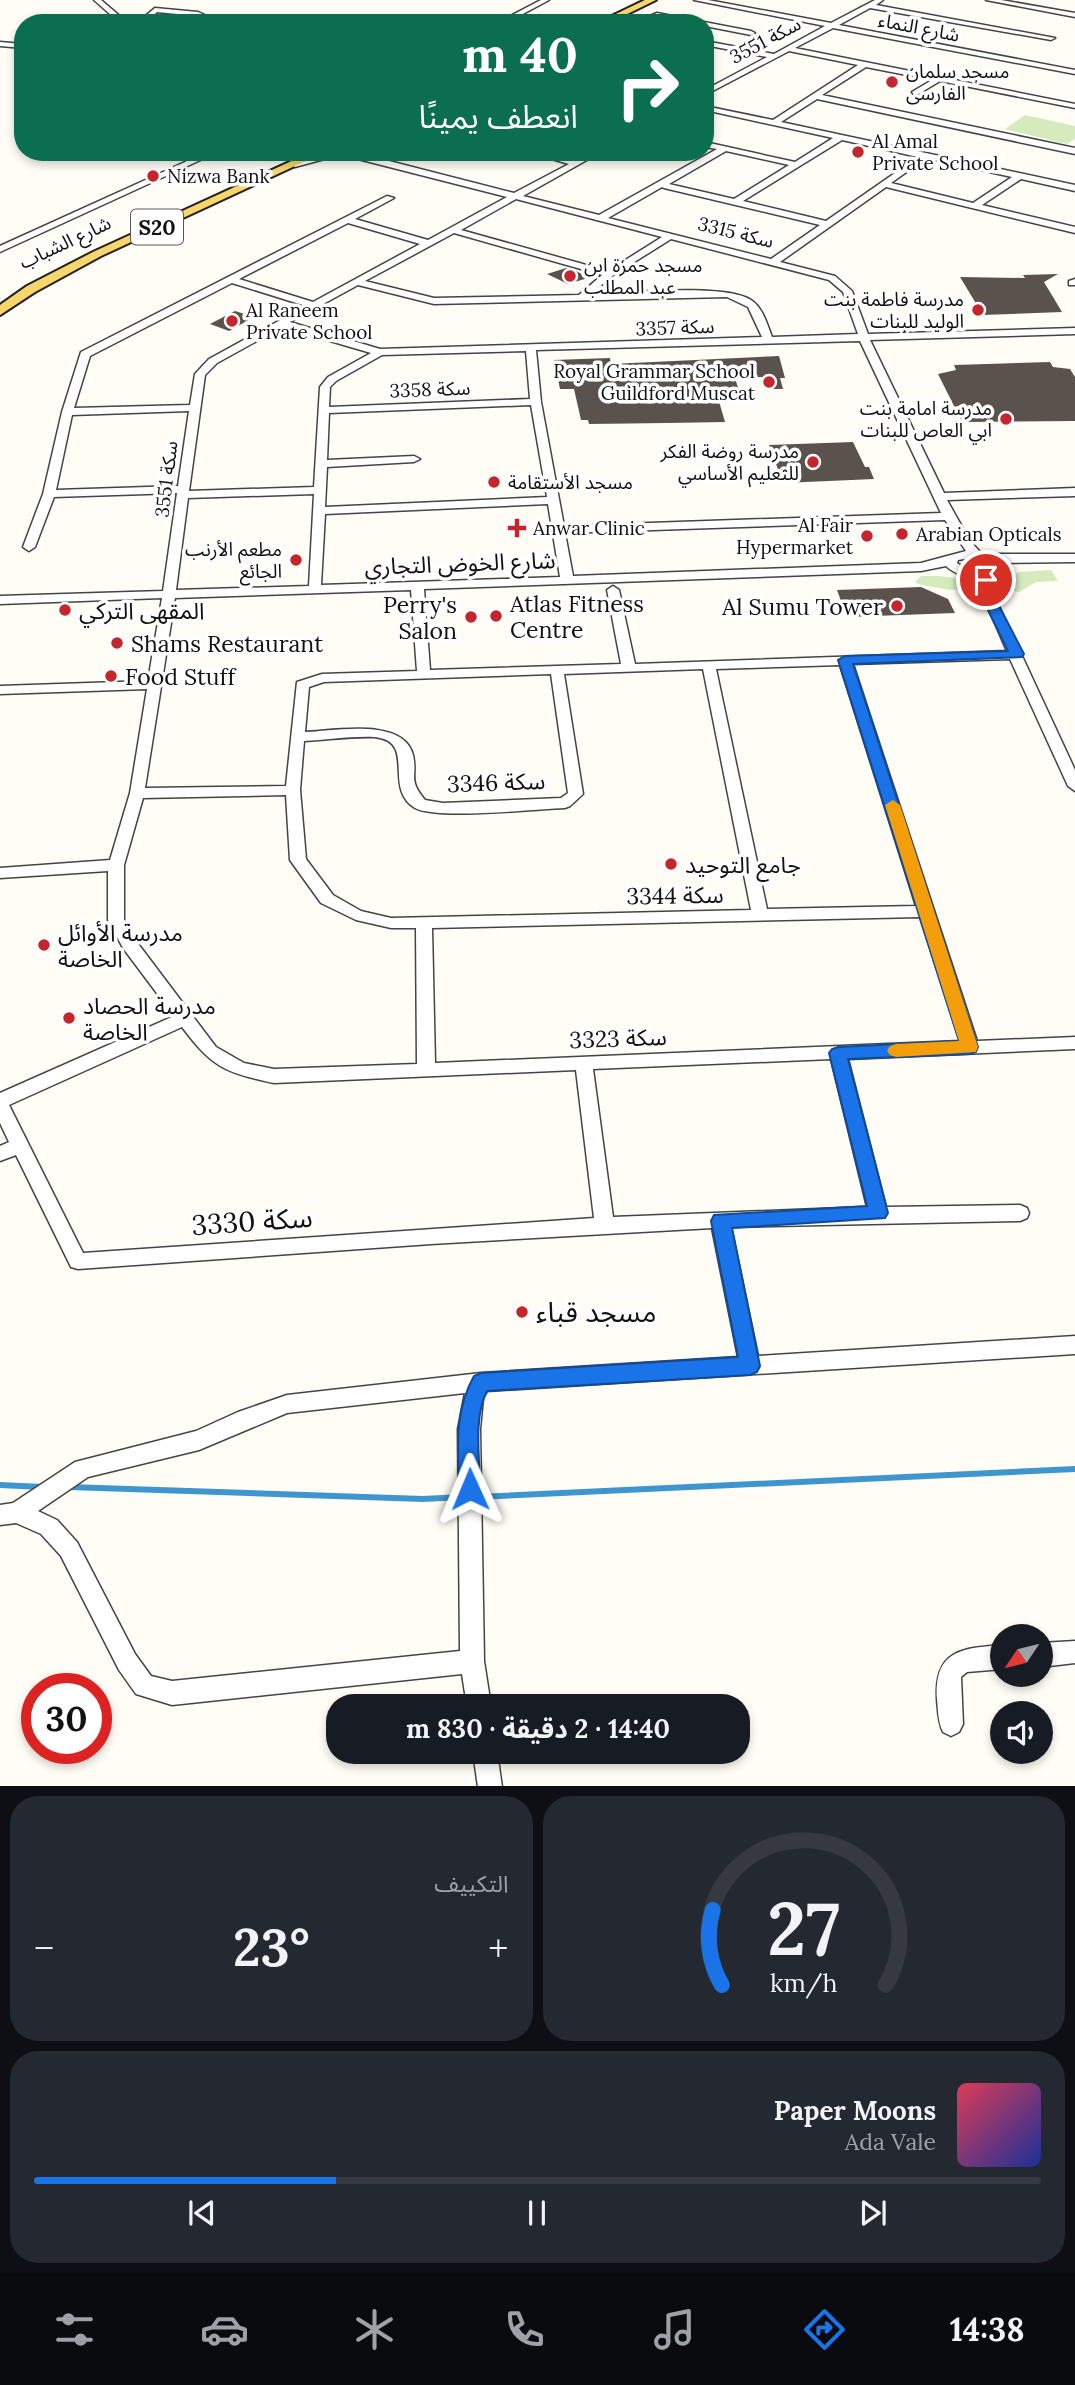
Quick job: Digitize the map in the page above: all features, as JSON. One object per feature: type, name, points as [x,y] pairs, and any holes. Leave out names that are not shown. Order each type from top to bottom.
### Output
[{"type":"main road","points":[[608,14],[632,0]]},
{"type":"main road","points":[[614,14],[652,0]]},
{"type":"main road","name":"شارع الشباب","points":[[0,295],[46,269],[290,161]]},
{"type":"main road","name":"شارع الشباب","points":[[0,311],[31,289],[97,254],[291,161]]},
{"type":"street","points":[[97,0],[114,14]]},
{"type":"street","points":[[523,0],[542,1]]},
{"type":"street","points":[[523,0],[530,8]]},
{"type":"street","name":"شارع النماء","points":[[697,0],[1075,72]]},
{"type":"street","name":"شارع النماء","points":[[705,0],[716,3]]},
{"type":"street","name":"سكة 3551","points":[[714,88],[880,0]]},
{"type":"street","points":[[989,0],[1075,15]]},
{"type":"street","points":[[518,14],[542,1]]},
{"type":"street","points":[[761,12],[771,6]]},
{"type":"street","points":[[869,6],[1051,38]]},
{"type":"street","points":[[150,14],[155,10],[198,14]]},
{"type":"street","points":[[1044,19],[1056,12]]},
{"type":"street","points":[[714,25],[751,33]]},
{"type":"street","points":[[1021,33],[1032,26]]},
{"type":"street","points":[[714,45],[775,56]]},
{"type":"street","points":[[790,49],[1075,106]]},
{"type":"street","points":[[1059,69],[1075,60]]},
{"type":"street","points":[[774,123],[865,64]]},
{"type":"street","points":[[915,94],[939,79]]},
{"type":"street","points":[[814,96],[1071,150],[1075,143]]},
{"type":"street","points":[[714,110],[1075,188]]},
{"type":"street","points":[[736,202],[839,138]]},
{"type":"street","points":[[714,147],[798,165]]},
{"type":"street","points":[[714,155],[724,149]]},
{"type":"street","points":[[774,261],[923,157]]},
{"type":"street","points":[[0,249],[194,161]]},
{"type":"street","name":"سكة 3315","points":[[382,161],[824,274],[843,285],[864,338],[939,497],[957,531],[986,564]]},
{"type":"street","points":[[568,161],[576,163]]},
{"type":"street","name":"سكة 3551","points":[[184,1018],[129,944],[116,920],[116,865],[137,793],[200,374],[204,367],[281,323],[580,161]]},
{"type":"street","points":[[601,218],[704,161]]},
{"type":"street","points":[[974,206],[1018,177]]},
{"type":"street","points":[[884,184],[1075,230]]},
{"type":"street","points":[[663,185],[827,224]]},
{"type":"street","points":[[29,547],[49,494],[67,411],[85,354],[390,198]]},
{"type":"street","points":[[347,220],[428,243]]},
{"type":"street","points":[[452,230],[609,274]]},
{"type":"street","points":[[584,295],[609,274],[670,236]]},
{"type":"street","points":[[230,279],[314,305]]},
{"type":"street","points":[[357,282],[434,301],[584,295],[716,293],[737,296],[753,304],[768,341]]},
{"type":"street","name":"سكة 3357","points":[[281,323],[380,352],[1075,331]]},
{"type":"street","points":[[531,349],[536,402],[567,580]]},
{"type":"street","name":"سكة 3358","points":[[315,589],[327,383],[380,352]]},
{"type":"street","name":"سكة 3358","points":[[326,410],[536,402]]},
{"type":"street","points":[[67,411],[194,408]]},
{"type":"street","points":[[321,464],[414,459]]},
{"type":"street","points":[[49,494],[320,490]]},
{"type":"street","points":[[939,497],[1075,492]]},
{"type":"street","points":[[319,511],[552,500]]},
{"type":"street","points":[[557,530],[949,516]]},
{"type":"street","name":"سكة 3315","points":[[957,531],[958,566]]},
{"type":"street","points":[[958,566],[1075,558]]},
{"type":"street","points":[[958,566],[986,564]]},
{"type":"street","points":[[986,564],[990,600]]},
{"type":"street","points":[[958,566],[990,600],[1017,654],[1075,786]]},
{"type":"street","name":"شارع الخوض التجاري","points":[[0,600],[958,566]]},
{"type":"street","points":[[417,587],[424,675],[1017,654]]},
{"type":"street","points":[[612,590],[629,668]]},
{"type":"street","points":[[845,660],[970,1047]]},
{"type":"street","points":[[709,666],[760,916]]},
{"type":"street","name":"سكة 3346","points":[[297,737],[378,733],[397,741],[406,754],[406,786],[420,804],[443,808],[565,803],[576,794],[558,670]]},
{"type":"street","name":"سكة 3344","points":[[424,675],[322,678],[302,685],[299,694],[293,790],[298,860],[327,899],[356,915],[391,923],[927,911]]},
{"type":"street","points":[[0,690],[153,685]]},
{"type":"street","points":[[137,793],[293,790]]},
{"type":"street","points":[[0,873],[116,865]]},
{"type":"street","points":[[424,922],[426,1071]]},
{"type":"street","name":"سكة 3323","points":[[184,1018],[210,1052],[240,1069],[274,1076],[1075,1043]]},
{"type":"street","name":"سكة 3330","points":[[184,1018],[0,1103],[78,1261],[604,1225],[878,1213],[1020,1213]]},
{"type":"street","points":[[838,1053],[878,1213]]},
{"type":"street","points":[[584,1064],[604,1225]]},
{"type":"street","points":[[0,1153],[20,1145]]},
{"type":"street","points":[[720,1221],[750,1366]]},
{"type":"street","points":[[8,1514],[83,1469],[199,1440],[244,1419],[287,1404],[481,1382],[1075,1345]]},
{"type":"street","points":[[477,1694],[472,1661],[469,1429],[473,1397],[481,1382]]},
{"type":"street","points":[[8,1514],[49,1527],[69,1549],[128,1662],[144,1686],[172,1693],[472,1661]]},
{"type":"street","points":[[1054,1654],[1075,1652]]},
{"type":"street","points":[[951,1724],[948,1676],[954,1666],[968,1658],[990,1657]]},
{"type":"street","points":[[487,1764],[490,1786]]},
{"type":"green space","points":[[1025,115],[1075,126],[1075,139],[1067,144],[1005,129]]},
{"type":"green space","points":[[1051,570],[1058,581],[1036,582],[1019,592],[999,589],[1003,581],[1019,572]]},
{"type":"green space","points":[[921,576],[955,578],[969,589],[949,590],[918,584],[915,582]]},
{"type":"building","name":"مسجد حمزة ابن عبد المطلب","points":[[566,268],[588,278],[568,284],[547,274]]},
{"type":"building","points":[[1058,274],[1044,282],[1062,312],[983,315],[960,277],[1025,278],[1023,275]]},
{"type":"building","name":"Al Raneem Private School","points":[[235,311],[254,317],[229,331],[210,324]]},
{"type":"building","points":[[779,356],[785,378],[780,378],[783,389],[767,389],[764,377],[735,378],[739,391],[716,391],[725,422],[589,424],[588,420],[581,420],[574,389],[560,389],[554,360],[610,358],[611,364]]},
{"type":"building","points":[[1050,362],[1053,367],[1070,369],[1075,377],[1075,421],[962,422],[938,374],[956,370],[954,365]]},
{"type":"building","points":[[853,442],[874,479],[783,483],[769,445]]},
{"type":"building","name":"Al Sumu Tower","points":[[921,587],[948,599],[955,613],[847,617],[837,590]]},
{"type":"waterway","points":[[478,1497],[1075,1469]]},
{"type":"waterway","points":[[0,1485],[43,1487]]},
{"type":"waterway","points":[[69,1487],[423,1499],[462,1497]]},
{"type":"slow traffic","points":[[893,805],[970,1047],[896,1051]]},
{"type":"place","name":"مسجد سلمان الفارسى","points":[[892,82]]},
{"type":"place","name":"Al Amal Private School","points":[[858,152]]},
{"type":"place","name":"Nizwa Bank","points":[[153,176]]},
{"type":"place","name":"مسجد حمزة ابن عبد المطلب","points":[[570,276]]},
{"type":"place","name":"مدرسة فاطمة بنت الوليد للبنات","points":[[978,310]]},
{"type":"place","name":"Al Raneem Private School","points":[[232,321]]},
{"type":"place","name":"Royal Grammar School Guildford Muscat","points":[[769,382]]},
{"type":"place","name":"مدرسة امامة بنت ابي العاص للبنات","points":[[1006,419]]},
{"type":"place","name":"مدرسة روضة الفكر للتعليم الأساسي","points":[[813,462]]},
{"type":"place","name":"مسجد الأستقامة","points":[[494,482]]},
{"type":"place","name":"Anwar Clinic","points":[[517,528]]},
{"type":"place","name":"Arabian Opticals","points":[[902,534]]},
{"type":"place","name":"Al Fair Hypermarket","points":[[867,536]]},
{"type":"place","name":"مطعم الأرنب الجائع","points":[[296,560]]},
{"type":"place","name":"Al Sumu Tower","points":[[897,606]]},
{"type":"place","name":"المقهى التركي","points":[[65,610]]},
{"type":"place","name":"Atlas Fitness Centre","points":[[496,616]]},
{"type":"place","name":"Perry's Salon","points":[[471,617]]},
{"type":"place","name":"Shams Restaurant","points":[[117,643]]},
{"type":"place","name":"Food Stuff","points":[[111,676]]},
{"type":"place","name":"جامع التوحيد","points":[[671,864]]},
{"type":"place","name":"مدرسة الأوائل الخاصة","points":[[44,945]]},
{"type":"place","name":"مدرسة الحصاد الخاصة","points":[[69,1018]]},
{"type":"place","name":"مسجد قباء","points":[[522,1312]]},
{"type":"route","points":[[470,1489],[469,1429],[473,1397],[481,1382],[750,1366],[720,1221],[878,1213],[838,1053],[970,1047],[845,660],[1017,654],[990,600],[986,580]]}]
